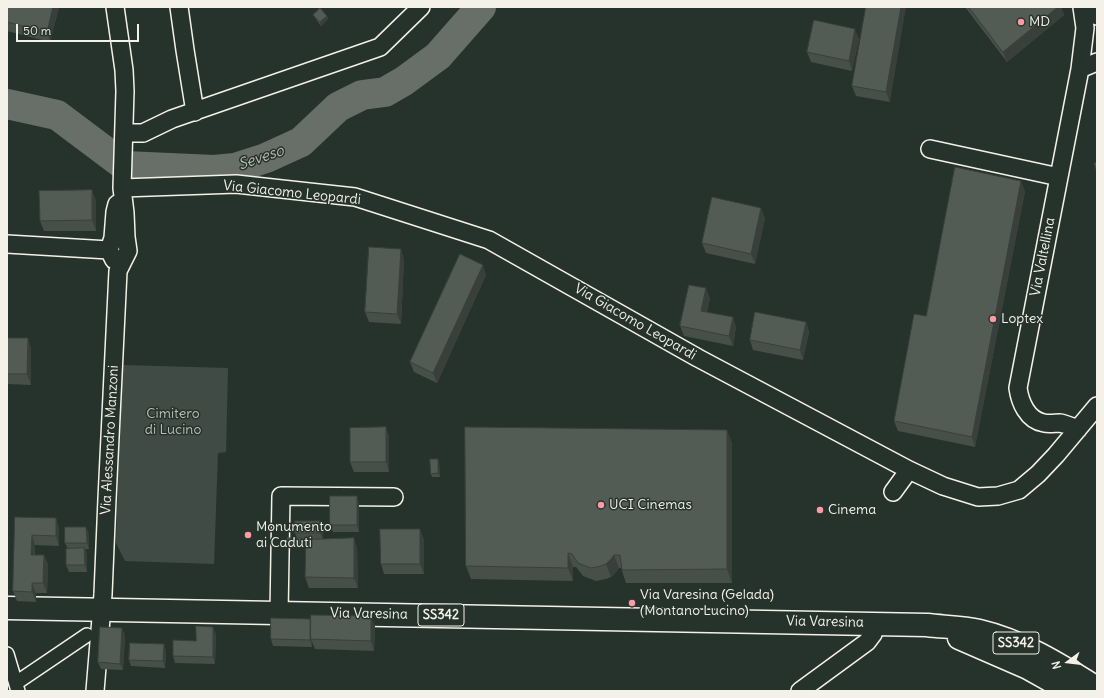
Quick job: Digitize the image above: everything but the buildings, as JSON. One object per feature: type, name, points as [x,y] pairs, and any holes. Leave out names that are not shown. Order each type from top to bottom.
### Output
[{"type":"main road","name":"Via Varesina","points":[[7,608],[875,624]]},
{"type":"main road","name":"SS342","points":[[875,624],[927,625],[978,630],[1006,639],[1053,661],[1097,688]]},
{"type":"main road","name":"SS342","points":[[927,625],[975,644],[1028,668],[1069,691]]},
{"type":"street","name":"Via Alessandro Manzoni","points":[[95,691],[103,594],[118,271],[128,251],[123,182],[124,70],[115,7]]},
{"type":"street","points":[[179,7],[195,112]]},
{"type":"street","points":[[124,138],[143,133],[172,120],[380,48],[421,7]]},
{"type":"street","name":"Via Valtellina","points":[[1078,429],[1062,423],[1043,423],[1033,419],[1022,405],[1018,388],[1080,69],[1085,28],[1082,7]]},
{"type":"street","points":[[1092,7],[1097,14]]},
{"type":"street","points":[[1080,69],[1097,62]]},
{"type":"street","points":[[930,149],[1059,177]]},
{"type":"street","name":"Via Alessandro Manzoni","points":[[118,271],[109,250],[115,212],[123,182]]},
{"type":"street","name":"Via Giacomo Leopardi","points":[[123,182],[236,184],[355,197],[489,240],[698,358],[909,470],[943,486],[978,497],[998,496],[1019,490],[1038,474],[1097,406]]},
{"type":"street","points":[[7,244],[109,250]]},
{"type":"street","points":[[893,492],[909,470]]},
{"type":"street","points":[[279,612],[281,496],[394,497]]},
{"type":"street","points":[[800,691],[867,642],[873,634],[875,624]]},
{"type":"street","points":[[7,654],[17,687],[87,635]]},
{"type":"green space","name":"Cimitero di Lucino","points":[[122,365],[228,368],[226,452],[218,453],[214,564],[125,561],[116,543]]},
{"type":"waterway","name":"Seveso","points":[[7,104],[57,115],[125,166],[214,170],[235,168],[266,158],[301,142],[338,107],[362,95],[385,92],[404,81],[438,56],[481,7]]},
{"type":"place","name":"MD","points":[[1021,22]]},
{"type":"place","name":"Loptex","points":[[993,319]]},
{"type":"place","name":"UCI Cinemas","points":[[601,505]]},
{"type":"place","name":"Cinema","points":[[820,510]]},
{"type":"place","name":"Monumento ai Caduti","points":[[248,535]]},
{"type":"place","name":"Via Varesina (Gelada) (Montano Lucino)","points":[[632,603]]}]
